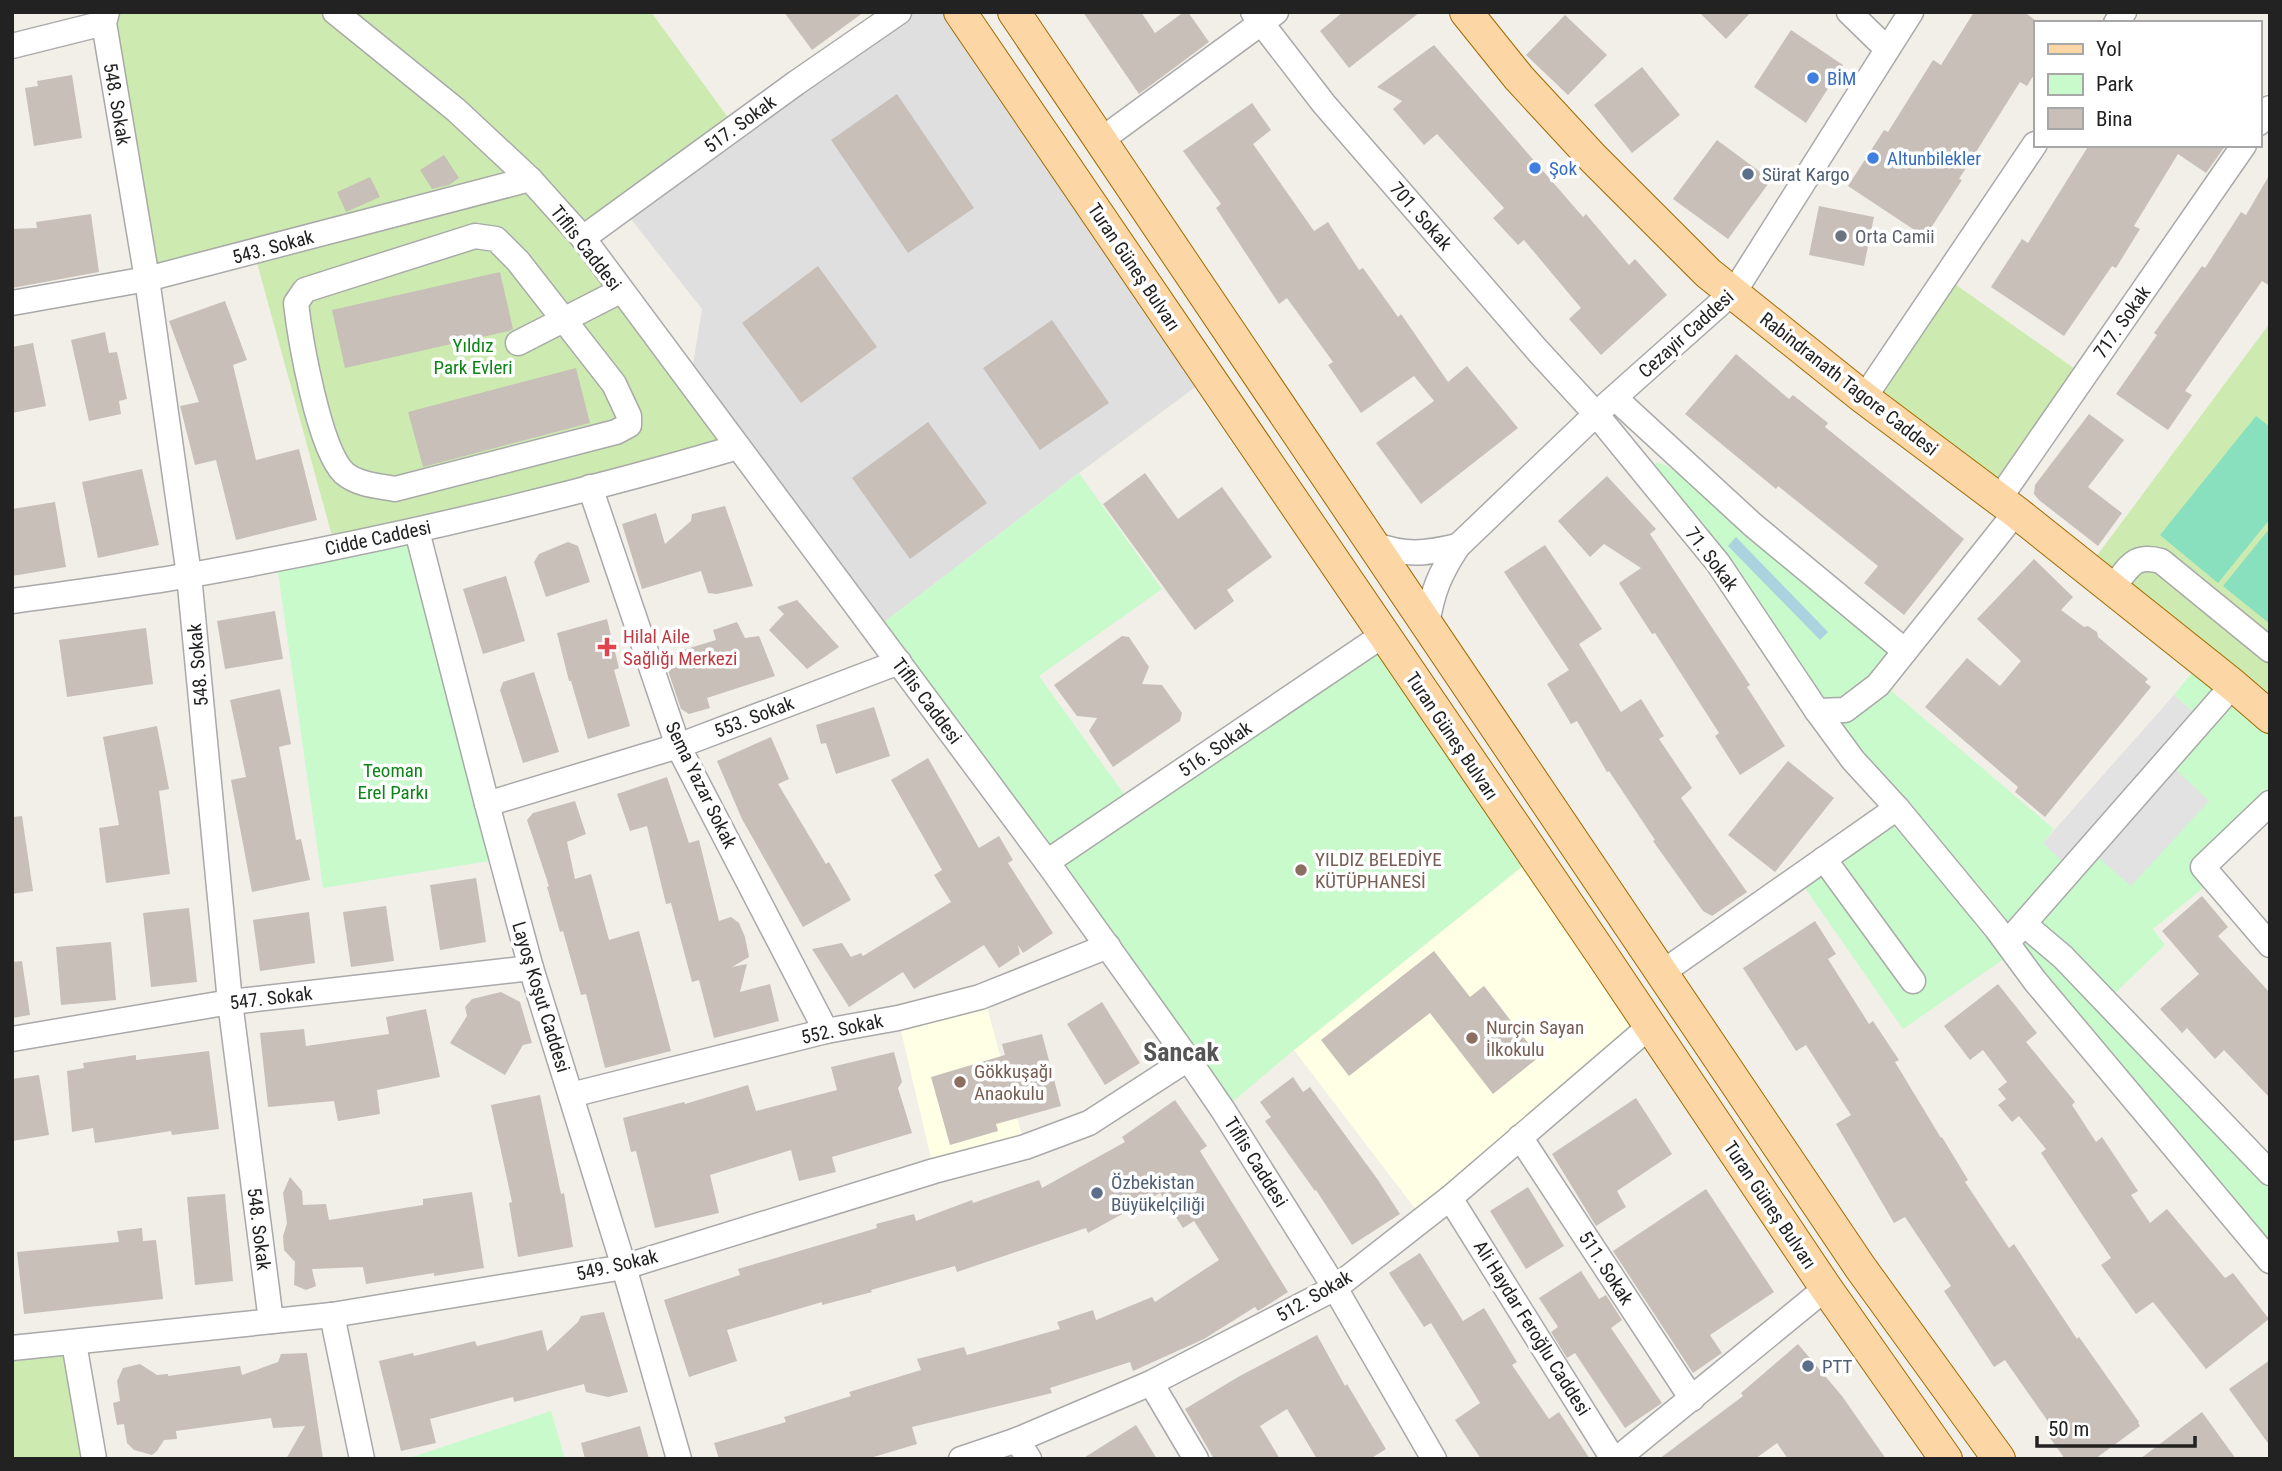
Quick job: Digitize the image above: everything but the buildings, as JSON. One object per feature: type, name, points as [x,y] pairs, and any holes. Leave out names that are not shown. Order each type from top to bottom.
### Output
[{"type":"main road","name":"Turan Güneş Bulvarı","points":[[960,12],[1826,1288],[1946,1459]]},
{"type":"main road","points":[[1014,12],[1860,1267],[1999,1459]]},
{"type":"main road","name":"Rabindranath Tagore Caddesi","points":[[1466,12],[1519,78],[1593,158],[1668,235],[1732,293],[1864,398],[2008,506],[2270,717]]},
{"type":"street","name":"Tiflis Caddesi","points":[[335,12],[456,110],[530,179],[583,238],[1047,862],[1188,1059],[1335,1288],[1434,1459]]},
{"type":"street","name":"517. Sokak","points":[[583,238],[796,83],[899,12]]},
{"type":"street","points":[[1849,12],[1887,49]]},
{"type":"street","name":"Cezayir Caddesi","points":[[1427,625],[1434,588],[1458,545],[1606,406],[1732,293],[1911,12]]},
{"type":"street","points":[[1101,140],[1263,16]]},
{"type":"street","name":"701. Sokak","points":[[1263,16],[1324,104],[1538,351],[1606,406]]},
{"type":"street","points":[[12,46],[105,18]]},
{"type":"street","name":"548. Sokak","points":[[105,18],[147,279],[189,575],[230,1002],[271,1321]]},
{"type":"street","points":[[1864,398],[2034,145]]},
{"type":"street","name":"717. Sokak","points":[[1817,711],[1845,710],[1878,685],[1905,651],[2008,506],[2243,147]]},
{"type":"street","name":"543. Sokak","points":[[12,303],[147,279],[530,179]]},
{"type":"street","points":[[475,236],[496,239],[518,261],[564,321],[614,384],[629,416],[629,425],[616,432],[395,489],[361,482],[344,472],[330,450],[302,353],[296,303],[305,290],[475,236]]},
{"type":"street","points":[[517,343],[621,291]]},
{"type":"street","points":[[1606,406],[1905,651]]},
{"type":"street","name":"71. Sokak","points":[[1606,406],[1853,760],[2016,933]]},
{"type":"street","name":"Cidde Caddesi","points":[[12,601],[189,575],[417,531],[738,447]]},
{"type":"street","name":"Sema Yazar Sokak","points":[[590,487],[678,746],[827,1031]]},
{"type":"street","name":"Layoş Koşut Caddesi","points":[[417,531],[531,968],[624,1267],[680,1459]]},
{"type":"street","points":[[1373,544],[1397,553],[1416,553],[1458,545]]},
{"type":"street","points":[[2112,588],[2137,559],[2147,557],[2161,561],[2270,650]]},
{"type":"street","name":"516. Sokak","points":[[1047,862],[1383,635]]},
{"type":"street","name":"553. Sokak","points":[[487,804],[678,746],[899,662]]},
{"type":"street","points":[[2016,933],[2233,685]]},
{"type":"street","points":[[2270,803],[2203,867],[2270,945]]},
{"type":"street","points":[[1663,972],[1897,808]]},
{"type":"street","points":[[1824,859],[1913,981]]},
{"type":"street","points":[[2016,933],[2063,957],[2270,1173]]},
{"type":"street","points":[[2016,933],[2035,981],[2270,1261]]},
{"type":"street","name":"552. Sokak","points":[[570,1095],[827,1031],[898,1018],[980,997],[1108,946]]},
{"type":"street","name":"547. Sokak","points":[[12,1039],[230,1002],[531,968]]},
{"type":"street","points":[[2075,1029],[2087,1012],[2106,1002]]},
{"type":"street","name":"512. Sokak","points":[[961,1459],[1023,1450],[1335,1288],[1450,1198],[1649,1027]]},
{"type":"street","name":"549. Sokak","points":[[12,1349],[332,1315],[624,1267],[934,1171],[1025,1147],[1089,1123],[1188,1059]]},
{"type":"street","name":"511. Sokak","points":[[1520,1137],[1692,1399]]},
{"type":"street","name":"Ali Haydar Feroğlu Caddesi","points":[[1450,1198],[1615,1459]]},
{"type":"street","points":[[1615,1459],[1826,1288]]},
{"type":"street","points":[[332,1315],[362,1459]]},
{"type":"street","points":[[74,1343],[94,1459]]},
{"type":"street","points":[[1151,1383],[1196,1459]]},
{"type":"shaded area","points":[[901,12],[960,12],[1209,377],[874,630],[690,383],[702,309],[623,209]]},
{"type":"shaded area","points":[[2174,695],[2202,720],[2167,761],[2209,801],[2131,886],[2089,849],[2071,870],[2043,843]]},
{"type":"shaded area","name":"Nurçin Sayan İlkokulu","points":[[1534,857],[1649,1027],[1423,1219],[1294,1050]]},
{"type":"shaded area","name":"Gökkuşağı Anaokulu","points":[[984,996],[1025,1147],[934,1171],[898,1018]]},
{"type":"green space","name":"Yıldız Park Evleri","points":[[107,12],[651,12],[735,127],[583,238],[738,447],[335,547],[254,252],[147,279]]},
{"type":"green space","points":[[1945,277],[2085,376],[1999,500],[1864,398]]},
{"type":"green space","points":[[2270,323],[2270,717],[2087,569]]},
{"type":"green space","points":[[2256,416],[2270,427],[2270,519],[2218,583],[2160,535]]},
{"type":"green space","points":[[1657,462],[1667,466],[1752,525],[1905,651],[1881,682],[2054,829],[2043,843],[2209,802],[2166,761],[2202,720],[2174,695],[2202,660],[2270,717],[2270,803],[2203,867],[2213,880],[2153,929],[2165,945],[2106,1002],[2270,1173],[2270,1261],[2014,952],[1903,1029],[1798,878],[1896,809],[1654,467]]},
{"type":"green space","points":[[1079,473],[1162,589],[1039,676],[1132,805],[1383,635],[1534,857],[1223,1110],[874,630]]},
{"type":"green space","points":[[2270,528],[2270,624],[2223,586]]},
{"type":"green space","name":"Teoman Erel Parkı","points":[[417,531],[502,859],[323,888],[276,559]]},
{"type":"green space","points":[[74,1343],[93,1459],[12,1459],[12,1348]]},
{"type":"green space","points":[[551,1411],[565,1459],[406,1459]]},
{"type":"water","points":[[1736,537],[1828,632],[1820,640],[1728,546]]},
{"type":"place","name":"BİM","points":[[1813,78]]},
{"type":"place","name":"Altunbilekler","points":[[1873,158]]},
{"type":"place","name":"Şok","points":[[1535,168]]},
{"type":"place","name":"Sürat Kargo","points":[[1748,174]]},
{"type":"place","name":"Orta Camii","points":[[1841,236]]},
{"type":"place","name":"Hilal Aile Sağlığı Merkezi","points":[[607,647]]},
{"type":"place","name":"YILDIZ BELEDİYE KÜTÜPHANESİ","points":[[1301,870]]},
{"type":"place","name":"Nurçin Sayan İlkokulu","points":[[1472,1038]]},
{"type":"place","name":"Gökkuşağı Anaokulu","points":[[960,1082]]},
{"type":"place","name":"Özbekistan Büyükelçiliği","points":[[1097,1193]]},
{"type":"place","name":"PTT","points":[[1808,1366]]},
{"type":"district","name":"Sancak","points":[[1181,1052]]}]
